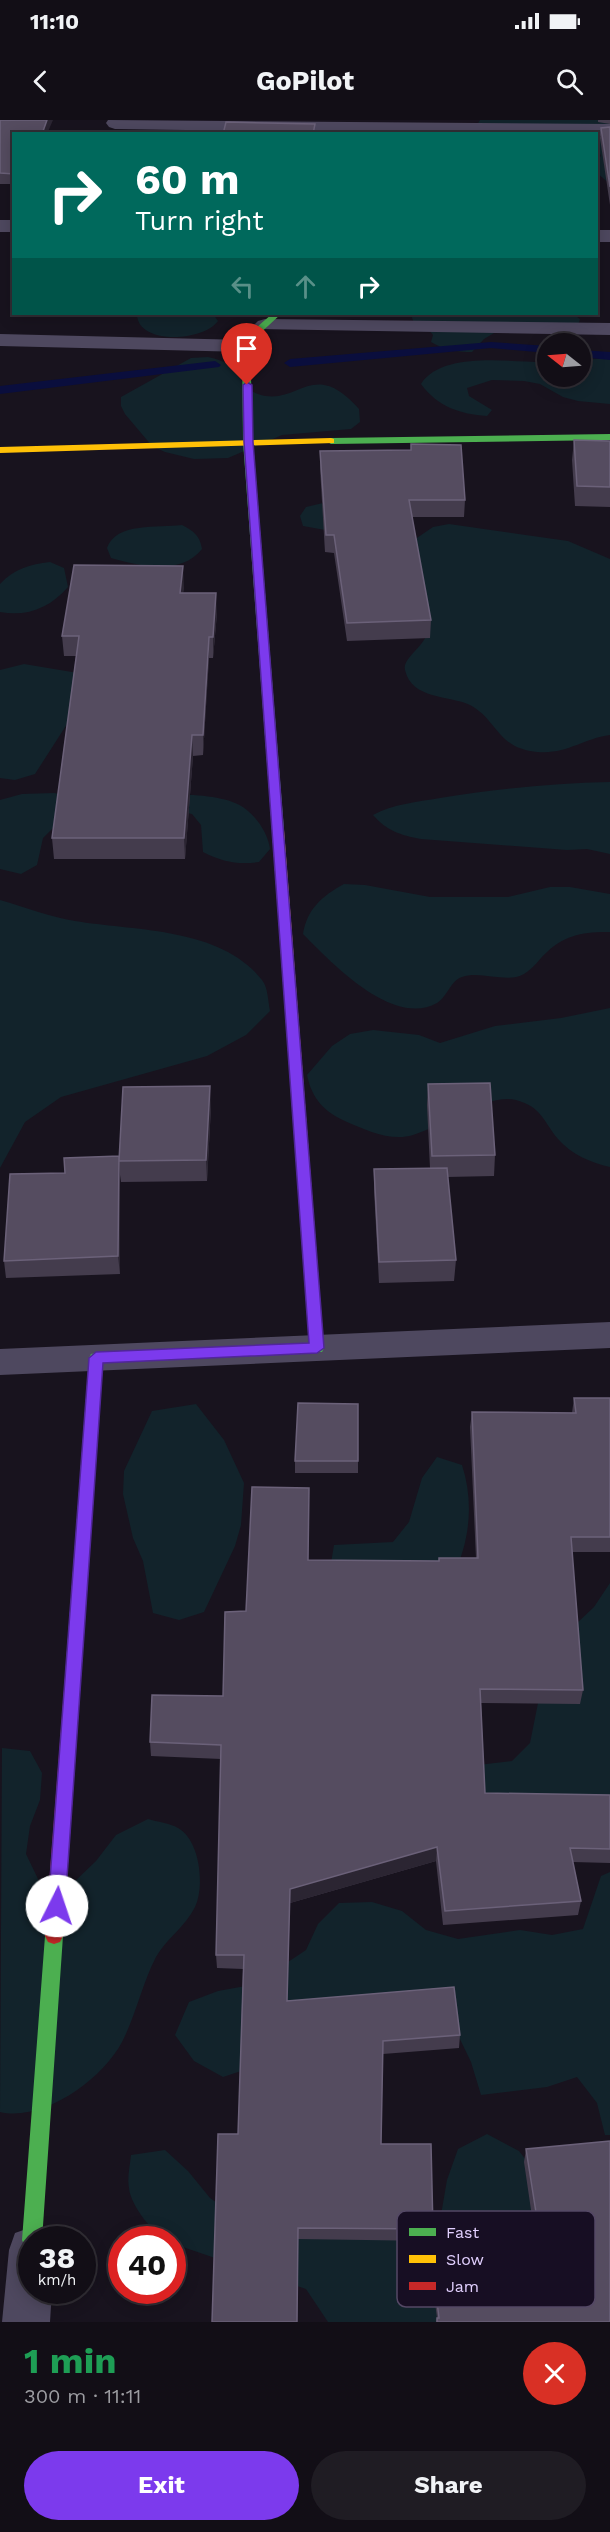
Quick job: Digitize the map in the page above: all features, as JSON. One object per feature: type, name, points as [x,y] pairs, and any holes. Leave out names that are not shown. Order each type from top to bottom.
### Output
[{"type":"street","points":[[115,125],[610,130]]},
{"type":"street","points":[[317,1348],[248,442],[246,346],[253,335],[271,319],[610,329]]},
{"type":"street","points":[[0,340],[246,346]]},
{"type":"street","points":[[0,450],[248,442],[610,437]]},
{"type":"street","points":[[0,1362],[610,1335]]},
{"type":"street","points":[[33,2226],[96,1358]]},
{"type":"street","points":[[26,2322],[28,2304]]},
{"type":"shaded area","points":[[480,120],[610,120],[610,184],[598,174],[598,159],[601,156],[598,148],[598,132],[474,130]]},
{"type":"shaded area","points":[[137,315],[214,315],[218,321],[199,333],[172,337],[148,331],[140,324]]},
{"type":"shaded area","points":[[411,315],[574,315],[580,319],[578,326],[494,333],[484,339],[472,352],[446,349],[431,342],[433,335],[427,328],[414,323]]},
{"type":"shaded area","points":[[208,357],[228,365],[246,386],[258,394],[284,395],[306,387],[329,386],[343,394],[359,409],[360,422],[351,429],[282,435],[228,458],[194,459],[165,452],[152,446],[125,414],[121,406],[121,397],[191,358]]},
{"type":"shaded area","points":[[610,358],[610,404],[578,401],[563,397],[545,387],[591,387],[591,359]]},
{"type":"shaded area","points":[[498,360],[537,362],[537,383],[492,380],[467,388],[469,396],[492,410],[487,416],[450,408],[442,404],[421,384],[431,373],[445,366],[462,362]]},
{"type":"shaded area","points":[[323,503],[353,535],[303,526],[300,516],[306,507]]},
{"type":"shaded area","points":[[449,524],[568,541],[610,559],[610,735],[553,752],[519,748],[503,738],[486,717],[470,705],[423,692],[409,680],[405,666],[429,629],[411,542],[433,527]]},
{"type":"shaded area","points":[[182,525],[196,534],[202,549],[183,563],[159,567],[134,564],[111,558],[107,548],[119,534],[128,530]]},
{"type":"shaded area","points":[[50,562],[64,568],[68,587],[61,594],[46,605],[29,612],[0,612],[0,584],[23,568]]},
{"type":"shaded area","points":[[24,664],[84,674],[85,696],[35,774],[15,780],[0,778],[0,670]]},
{"type":"shaded area","points":[[610,782],[610,854],[587,849],[567,850],[421,839],[394,832],[373,815],[405,804],[503,789]]},
{"type":"shaded area","points":[[54,793],[73,797],[179,794],[220,798],[242,806],[253,816],[263,829],[270,849],[259,862],[251,863],[231,862],[210,855],[203,852],[201,825],[192,814],[173,810],[54,827],[43,838],[37,865],[21,874],[0,869],[0,800],[22,794]]},
{"type":"shaded area","points":[[344,884],[365,885],[430,897],[508,897],[550,887],[570,887],[610,894],[610,932],[584,934],[561,941],[528,972],[517,977],[469,975],[455,981],[437,1003],[419,1008],[401,1007],[363,988],[329,960],[303,934],[312,910],[329,893]]},
{"type":"shaded area","points":[[0,900],[66,919],[175,934],[224,950],[245,963],[262,980],[267,991],[270,1011],[246,1035],[207,1056],[61,1097],[25,1122],[0,1168]]},
{"type":"shaded area","points":[[610,1008],[610,1167],[589,1160],[569,1149],[558,1139],[537,1111],[516,1100],[492,1101],[413,1135],[387,1136],[347,1122],[332,1114],[316,1098],[307,1075],[332,1046],[350,1034],[373,1030],[419,1035],[440,1043],[495,1026],[561,1018]]},
{"type":"shaded area","points":[[196,1404],[224,1440],[244,1483],[241,1525],[235,1546],[204,1612],[179,1620],[153,1613],[143,1561],[133,1538],[123,1494],[124,1471],[152,1411]]},
{"type":"shaded area","points":[[437,1457],[462,1465],[468,1493],[466,1535],[453,1576],[330,1569],[334,1545],[393,1542],[409,1522],[422,1478]]},
{"type":"shaded area","points":[[610,1583],[610,1823],[541,1869],[452,1768],[512,1761],[530,1743],[540,1693],[576,1624],[594,1607]]},
{"type":"shaded area","points":[[2,1748],[30,1751],[42,1773],[40,1800],[30,1826],[26,1854],[39,1881],[72,1884],[96,1861],[116,1835],[148,1819],[175,1826],[185,1834],[196,1853],[200,1876],[195,1907],[156,1957],[127,2032],[113,2056],[101,2070],[70,2095],[34,2111],[17,2113],[0,2112]]},
{"type":"shaded area","points":[[610,1872],[610,2135],[605,2135],[597,2103],[577,2077],[547,2087],[481,2095],[471,2062],[457,2033],[253,2067],[223,2077],[194,2061],[175,2035],[189,2002],[218,1991],[251,1985],[279,1968],[306,1950],[318,1924],[339,1903],[372,1902],[402,1911],[426,1930],[458,1939],[520,1930],[552,1935],[583,1929],[601,1876]]},
{"type":"shaded area","points":[[487,2134],[519,2151],[540,2178],[540,2211],[442,2211],[447,2180],[458,2149]]},
{"type":"shaded area","points":[[165,2150],[188,2171],[210,2198],[238,2218],[397,2231],[397,2307],[477,2307],[445,2322],[328,2322],[306,2289],[186,2248],[186,2226],[150,2226],[130,2195],[128,2176],[131,2155]]},
{"type":"building","points":[[0,120],[47,120],[43,132],[12,132],[12,174],[0,173]]},
{"type":"building","points":[[226,122],[315,124],[313,132],[224,132]]},
{"type":"building","points":[[610,127],[610,187],[601,128]]},
{"type":"building","points":[[574,440],[610,441],[610,487],[577,486]]},
{"type":"building","points":[[411,444],[461,445],[465,500],[409,500],[431,620],[347,623],[334,535],[326,535],[320,451],[411,450]]},
{"type":"building","points":[[74,565],[183,566],[180,593],[216,593],[213,637],[209,637],[203,735],[192,735],[184,838],[52,838],[79,636],[62,636]]},
{"type":"building","points":[[490,1083],[495,1155],[432,1156],[428,1084]]},
{"type":"building","points":[[210,1086],[206,1160],[119,1161],[123,1087]]},
{"type":"building","points":[[119,1156],[118,1256],[4,1261],[10,1174],[65,1173],[64,1158]]},
{"type":"building","points":[[447,1168],[456,1260],[379,1262],[374,1169]]},
{"type":"building","points":[[574,1398],[610,1398],[610,1537],[571,1537],[583,1690],[480,1689],[485,1793],[610,1795],[610,1849],[570,1848],[581,1901],[445,1911],[437,1847],[290,1889],[287,2001],[454,1987],[460,2035],[383,2041],[381,2144],[431,2144],[433,2211],[397,2211],[397,2229],[298,2228],[297,2322],[212,2322],[218,2134],[238,2134],[244,1955],[216,1955],[221,1745],[150,1742],[152,1695],[223,1696],[225,1612],[246,1611],[252,1487],[309,1488],[308,1560],[439,1561],[439,1558],[478,1558],[472,1412],[576,1413]]},
{"type":"building","points":[[298,1403],[358,1404],[358,1461],[295,1461]]},
{"type":"building","points":[[610,2141],[610,2322],[437,2322],[439,2318],[438,2307],[595,2307],[595,2211],[536,2211],[526,2149]]},
{"type":"waterway","points":[[290,363],[491,345],[537,349]]},
{"type":"waterway","points":[[591,354],[610,356]]},
{"type":"waterway","points":[[0,390],[215,365]]},
{"type":"traffic: fast","points":[[276,315],[253,335],[246,346],[248,442],[278,830]]},
{"type":"traffic: fast","points":[[331,441],[610,437]]},
{"type":"traffic: fast","points":[[311,1272],[317,1348]]},
{"type":"traffic: fast","points":[[73,1677],[96,1358]]},
{"type":"traffic: fast","points":[[33,2226],[54,1936]]},
{"type":"traffic: slow","points":[[0,450],[331,441]]},
{"type":"traffic: slow","points":[[278,830],[311,1272]]},
{"type":"traffic: jam","points":[[54,1936],[73,1677]]},
{"type":"route","points":[[57,1906],[96,1358],[317,1348],[248,442],[247,385]]}]
